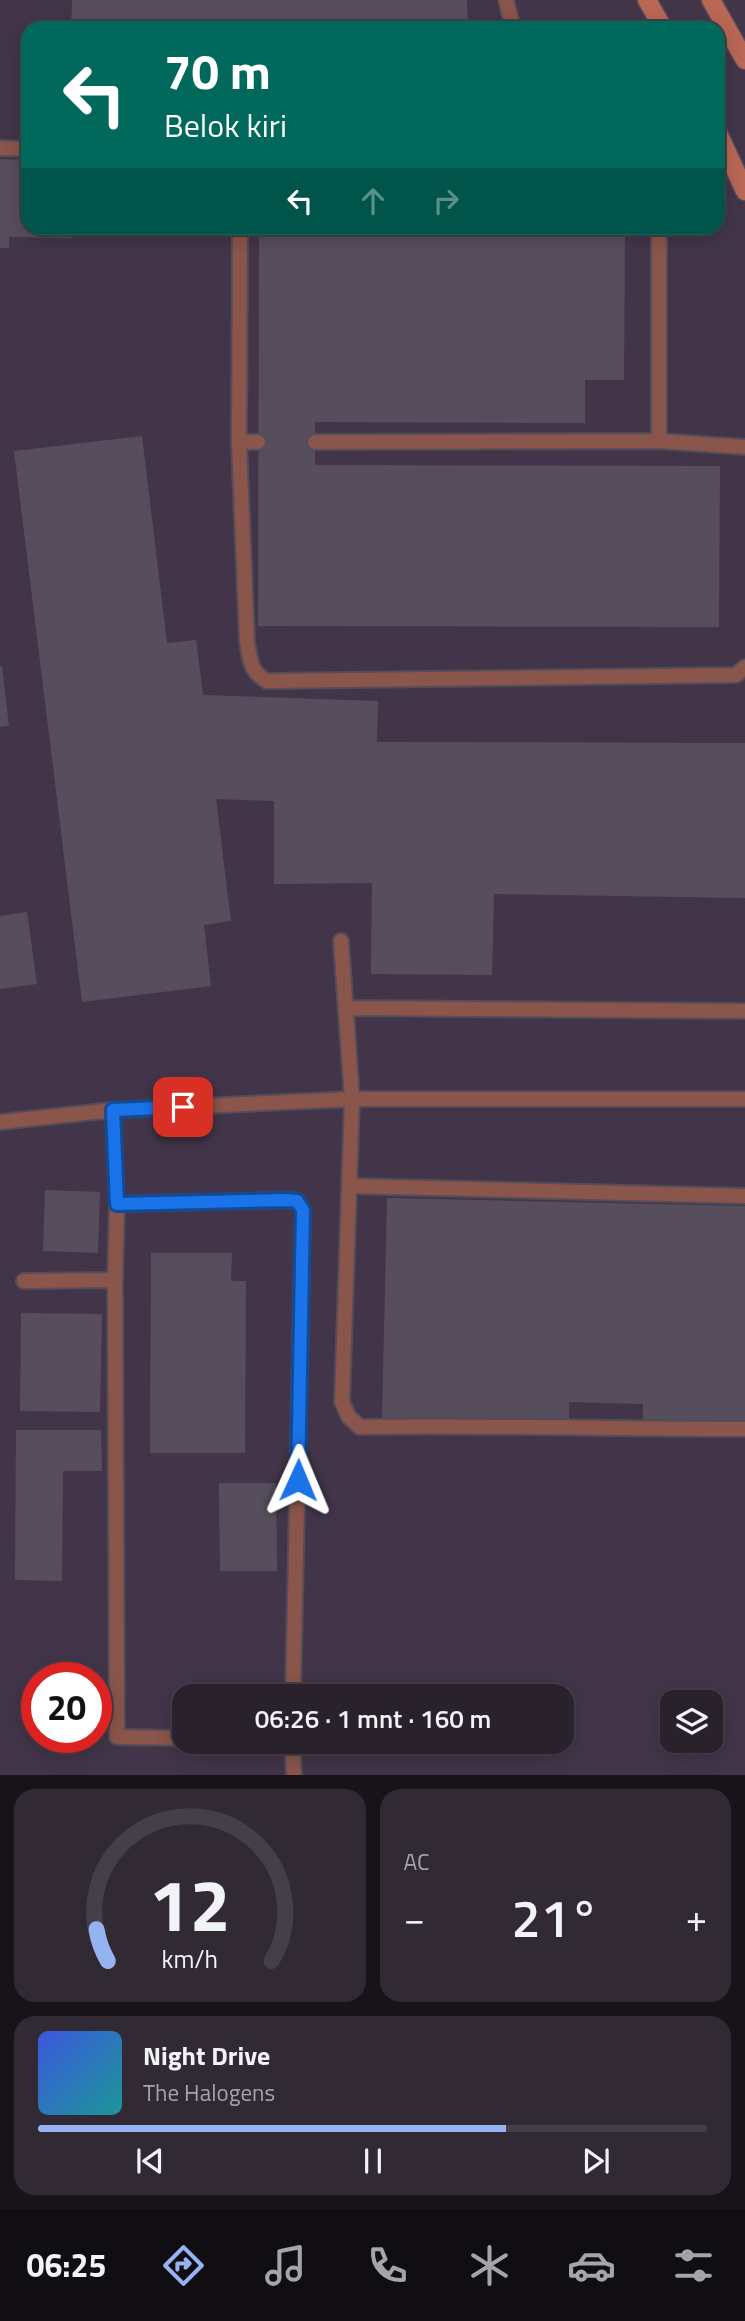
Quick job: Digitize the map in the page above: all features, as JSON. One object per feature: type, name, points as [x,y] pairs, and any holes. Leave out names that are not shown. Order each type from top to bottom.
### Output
[{"type":"street","points":[[646,0],[659,21]]},
{"type":"street","points":[[711,0],[723,21]]},
{"type":"street","points":[[725,25],[745,60]]},
{"type":"street","points":[[725,148],[745,191]]},
{"type":"lane","points":[[506,0],[511,21]]},
{"type":"lane","points":[[0,148],[21,149]]},
{"type":"lane","points":[[240,235],[239,442],[247,641],[251,665],[257,676],[267,681],[736,674],[745,667]]},
{"type":"lane","points":[[659,235],[659,441]]},
{"type":"lane","points":[[314,442],[659,441],[745,447]]},
{"type":"lane","points":[[239,442],[258,442]]},
{"type":"lane","points":[[341,941],[352,1099],[342,1402],[349,1418],[360,1427],[745,1429]]},
{"type":"lane","points":[[346,1009],[745,1011]]},
{"type":"lane","points":[[0,1122],[113,1110],[352,1099],[745,1099]]},
{"type":"lane","points":[[113,1110],[117,1204],[117,1737],[172,1738]]},
{"type":"lane","points":[[350,1186],[745,1196]]},
{"type":"lane","points":[[117,1204],[285,1200],[297,1201],[303,1210],[293,1684]]},
{"type":"lane","points":[[24,1281],[115,1280]]},
{"type":"lane","points":[[293,1754],[294,1775]]},
{"type":"shaded area","points":[[0,0],[745,0],[745,1775],[0,1775]]},
{"type":"building","points":[[72,0],[467,0],[468,21],[71,21]]},
{"type":"building","points":[[0,159],[21,160],[21,235],[72,235],[72,238],[9,237],[9,248],[0,248]]},
{"type":"building","points":[[259,235],[625,235],[624,380],[585,380],[585,423],[315,422],[315,465],[720,466],[719,627],[258,626]]},
{"type":"building","points":[[142,436],[167,643],[196,640],[203,695],[378,701],[377,742],[745,743],[745,898],[494,894],[492,975],[371,974],[372,883],[274,884],[274,801],[216,799],[231,921],[204,925],[211,986],[82,1002],[14,451]]},
{"type":"building","points":[[2,666],[9,726],[0,727],[0,667]]},
{"type":"building","points":[[27,912],[37,984],[0,989],[0,916]]},
{"type":"building","points":[[45,1190],[100,1192],[98,1253],[43,1251]]},
{"type":"building","points":[[387,1198],[745,1206],[745,1424],[643,1422],[643,1404],[569,1402],[569,1425],[382,1420]]},
{"type":"building","points":[[151,1253],[232,1253],[231,1281],[246,1281],[245,1453],[150,1453]]},
{"type":"building","points":[[21,1313],[102,1314],[100,1412],[20,1411]]},
{"type":"building","points":[[16,1430],[101,1430],[102,1471],[63,1471],[62,1581],[15,1580]]},
{"type":"building","points":[[219,1483],[276,1483],[277,1571],[220,1571]]},
{"type":"route","points":[[183,1107],[113,1110],[117,1204],[285,1200],[297,1201],[303,1210],[298,1480]]}]
